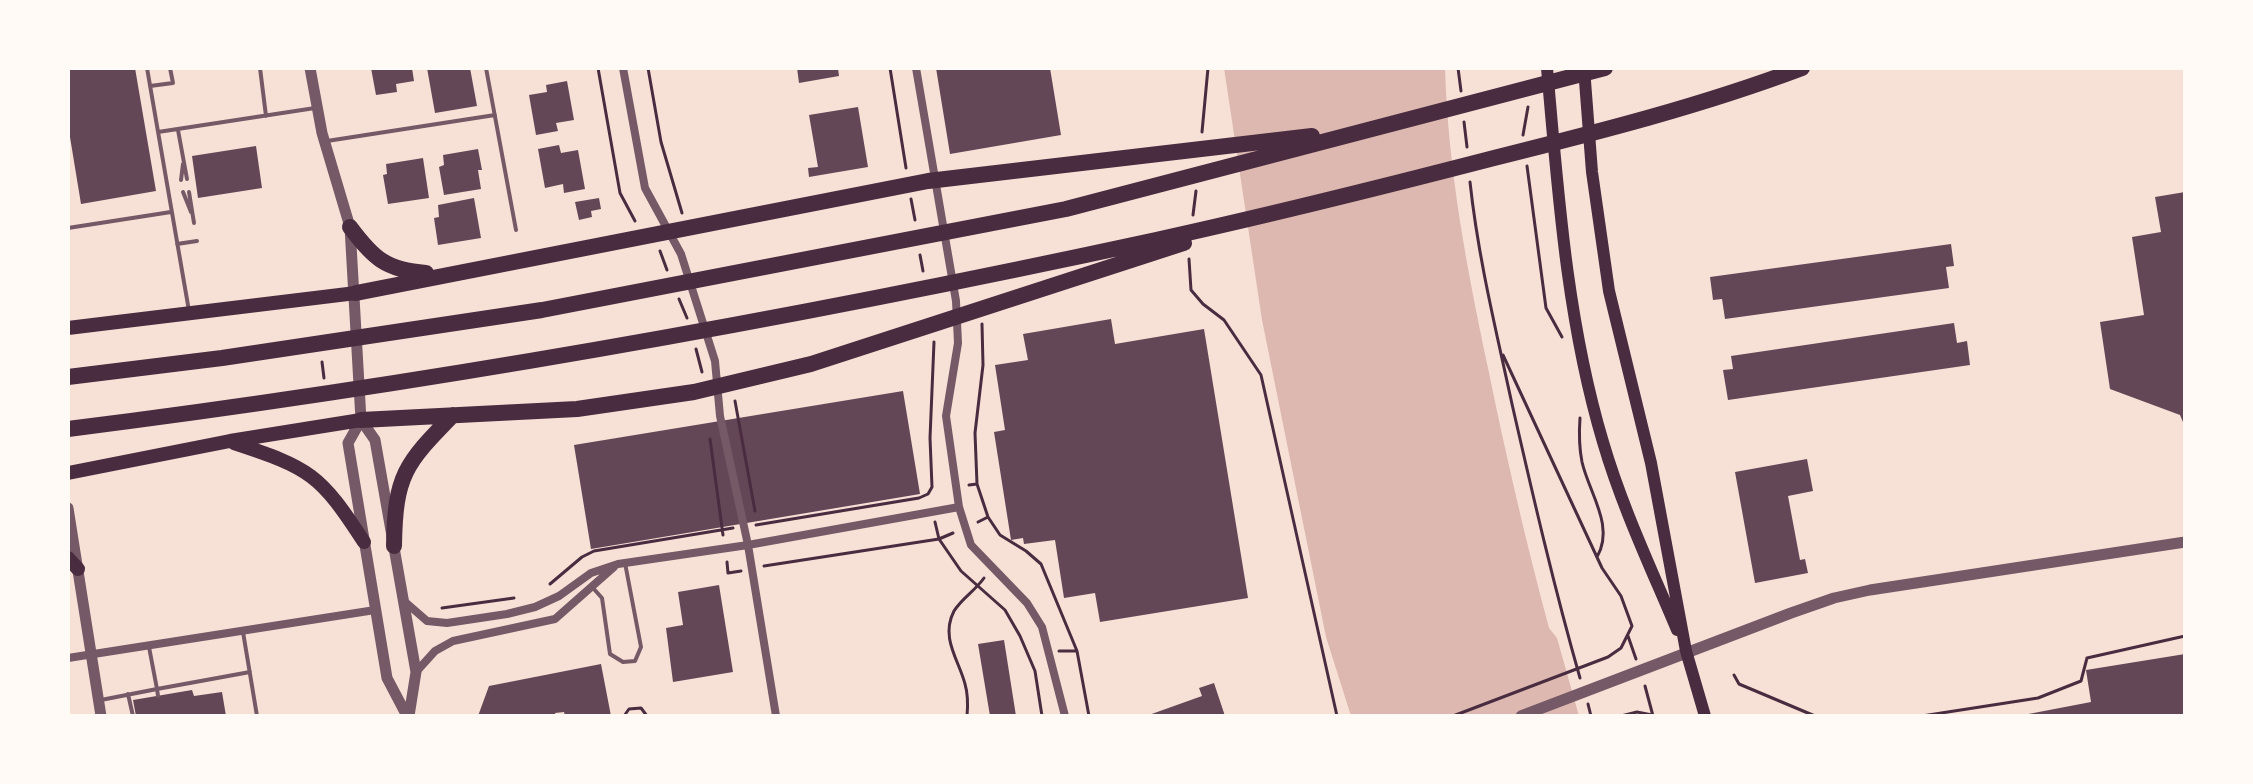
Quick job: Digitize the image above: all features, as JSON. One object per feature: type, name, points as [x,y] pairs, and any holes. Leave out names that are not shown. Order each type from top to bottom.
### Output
[{"type":"highway","points":[[68,377],[222,358],[589,301],[1066,209],[1605,68]]},
{"type":"highway","points":[[68,429],[230,409],[550,360],[991,276],[1285,211],[1630,123],[1728,95],[1802,68]]},
{"type":"highway","points":[[356,293],[928,181],[1369,129]]},
{"type":"highway","points":[[361,420],[577,409],[694,392],[811,364],[1285,211]]},
{"type":"highway","points":[[350,227],[382,263],[404,272],[447,275]]},
{"type":"highway","points":[[394,546],[395,509],[400,484],[415,454],[453,415]]},
{"type":"main road","points":[[1547,68],[1568,266],[1584,360],[1602,438],[1617,487],[1686,651]]},
{"type":"main road","points":[[1584,68],[1592,172],[1609,291],[1651,463],[1686,651],[1705,716]]},
{"type":"main road","points":[[68,328],[356,293]]},
{"type":"main road","points":[[68,473],[230,441],[361,420]]},
{"type":"main road","points":[[230,441],[290,461],[312,475],[338,501],[364,542]]},
{"type":"street","points":[[310,68],[324,141],[350,227],[361,420],[348,443],[387,678],[408,716]]},
{"type":"street","points":[[623,68],[645,188],[681,254],[715,361],[720,416],[748,545],[776,716]]},
{"type":"street","points":[[916,68],[956,301],[958,343],[946,416],[959,507],[971,545],[1027,603],[1042,627],[1065,716]]},
{"type":"street","points":[[361,420],[375,440],[416,672],[408,716]]},
{"type":"street","points":[[403,600],[427,621],[447,623],[507,614],[535,607],[559,596],[591,573],[621,563],[748,545],[959,507]]},
{"type":"street","points":[[68,508],[73,563],[101,716]]},
{"type":"street","points":[[1521,716],[1686,651],[1834,598],[2185,542]]},
{"type":"street","points":[[416,672],[435,651],[453,641],[555,619],[621,563]]},
{"type":"street","points":[[68,658],[375,610]]},
{"type":"lane","points":[[147,68],[190,313]]},
{"type":"lane","points":[[150,86],[173,83],[170,68]]},
{"type":"lane","points":[[260,68],[266,116]]},
{"type":"lane","points":[[486,68],[516,230]]},
{"type":"lane","points":[[158,132],[317,108]]},
{"type":"lane","points":[[324,141],[495,115]]},
{"type":"lane","points":[[178,130],[184,179]]},
{"type":"lane","points":[[186,192],[194,223]]},
{"type":"lane","points":[[68,228],[171,212]]},
{"type":"lane","points":[[177,244],[197,241]]},
{"type":"lane","points":[[591,586],[602,598],[610,654],[623,662],[635,661],[641,647],[621,563]]},
{"type":"lane","points":[[243,630],[257,716]]},
{"type":"lane","points":[[149,645],[158,696]]},
{"type":"lane","points":[[98,700],[250,672]]},
{"type":"lane","points":[[178,685],[179,692]]},
{"type":"lane","points":[[128,694],[133,716]]},
{"type":"path","points":[[890,68],[907,173]]},
{"type":"path","points":[[1201,143],[1208,68]]},
{"type":"path","points":[[1458,68],[1461,98]]},
{"type":"path","points":[[1463,112],[1468,157]]},
{"type":"path","points":[[1469,171],[1477,245],[1556,593],[1583,689]]},
{"type":"path","points":[[909,188],[917,233]]},
{"type":"path","points":[[1193,221],[1196,190]]},
{"type":"path","points":[[919,248],[924,278]]},
{"type":"path","points":[[1189,252],[1191,290],[1224,320],[1261,375],[1337,716]]},
{"type":"path","points":[[982,323],[983,365],[975,433],[977,484],[988,517],[1000,535],[1041,564],[1077,651],[1089,716]]},
{"type":"path","points":[[934,338],[930,438],[933,472],[928,494],[939,539],[961,571],[1005,610],[1035,671],[1042,716]]},
{"type":"path","points":[[1453,716],[1608,657],[1621,648],[1632,626],[1621,596],[1602,568],[1500,348]]},
{"type":"path","points":[[322,361],[326,389]]},
{"type":"path","points":[[548,586],[575,562],[594,551],[919,498],[977,484]]},
{"type":"path","points":[[728,573],[939,539],[988,517]]},
{"type":"path","points":[[967,716],[965,681],[950,648],[950,630],[952,616],[960,602],[984,578]]},
{"type":"path","points":[[434,608],[515,597]]},
{"type":"path","points":[[1922,716],[2038,698],[2081,681],[2087,658],[2185,636]]},
{"type":"path","points":[[1031,662],[1059,651],[1077,651]]},
{"type":"path","points":[[1734,675],[1739,684],[1815,716]]},
{"type":"path","points":[[1587,702],[1591,716]]},
{"type":"path","points":[[624,716],[629,709],[641,708],[647,716]]},
{"type":"path","points":[[1621,716],[1637,712],[1653,716]]},
{"type":"shaded area","points":[[1224,68],[1445,68],[1454,182],[1480,331],[1549,628],[1557,638],[1579,716],[1351,716],[1326,637],[1262,320]]},
{"type":"building","points":[[68,68],[135,68],[156,191],[81,204],[68,125]]},
{"type":"building","points":[[371,68],[412,68],[414,81],[396,84],[397,92],[376,95]]},
{"type":"building","points":[[427,68],[470,68],[477,106],[435,113]]},
{"type":"building","points":[[797,68],[838,68],[839,76],[799,83]]},
{"type":"building","points":[[936,68],[1050,68],[1061,135],[950,154]]},
{"type":"building","points":[[567,81],[574,120],[556,123],[558,131],[536,135],[529,95],[547,92],[546,85]]},
{"type":"building","points":[[858,107],[868,167],[809,177],[808,168],[818,167],[809,115]]},
{"type":"building","points":[[559,145],[561,153],[578,150],[585,189],[564,193],[563,184],[545,188],[538,149]]},
{"type":"building","points":[[256,146],[262,188],[198,198],[192,156]]},
{"type":"building","points":[[478,149],[482,170],[478,170],[481,189],[444,195],[439,167],[444,165],[443,155]]},
{"type":"building","points":[[423,158],[429,198],[388,204],[383,175],[387,174],[386,164]]},
{"type":"building","points":[[2185,192],[2185,427],[2180,415],[2110,389],[2100,322],[2144,315],[2132,237],[2161,232],[2155,197]]},
{"type":"building","points":[[474,198],[481,238],[438,245],[434,218],[439,217],[438,205]]},
{"type":"building","points":[[599,198],[601,209],[591,211],[592,217],[579,220],[575,202]]},
{"type":"building","points":[[1951,244],[1954,266],[1946,267],[1949,288],[1725,319],[1722,299],[1713,300],[1710,277]]},
{"type":"building","points":[[1111,319],[1115,344],[1204,329],[1248,598],[1100,622],[1095,593],[1064,598],[1055,540],[1024,544],[1023,538],[1011,540],[994,432],[1005,430],[995,365],[1028,360],[1023,334]]},
{"type":"building","points":[[1954,323],[1957,343],[1967,341],[1970,365],[1728,400],[1723,370],[1733,369],[1731,356]]},
{"type":"building","points":[[903,391],[920,494],[591,549],[574,445]]},
{"type":"building","points":[[1807,459],[1813,491],[1788,496],[1800,560],[1805,559],[1808,573],[1755,583],[1735,472]]},
{"type":"building","points":[[719,585],[733,672],[673,682],[666,628],[683,625],[678,592]]},
{"type":"building","points":[[1004,640],[1016,716],[990,716],[978,644]]},
{"type":"building","points":[[2185,654],[2185,716],[2018,716],[2091,702],[2086,670]]},
{"type":"building","points":[[601,664],[611,716],[565,716],[564,712],[555,713],[556,716],[478,716],[489,686]]},
{"type":"building","points":[[1214,683],[1225,716],[1146,716],[1202,696],[1199,688]]},
{"type":"building","points":[[192,690],[194,696],[222,692],[226,716],[136,716],[133,700]]}]
